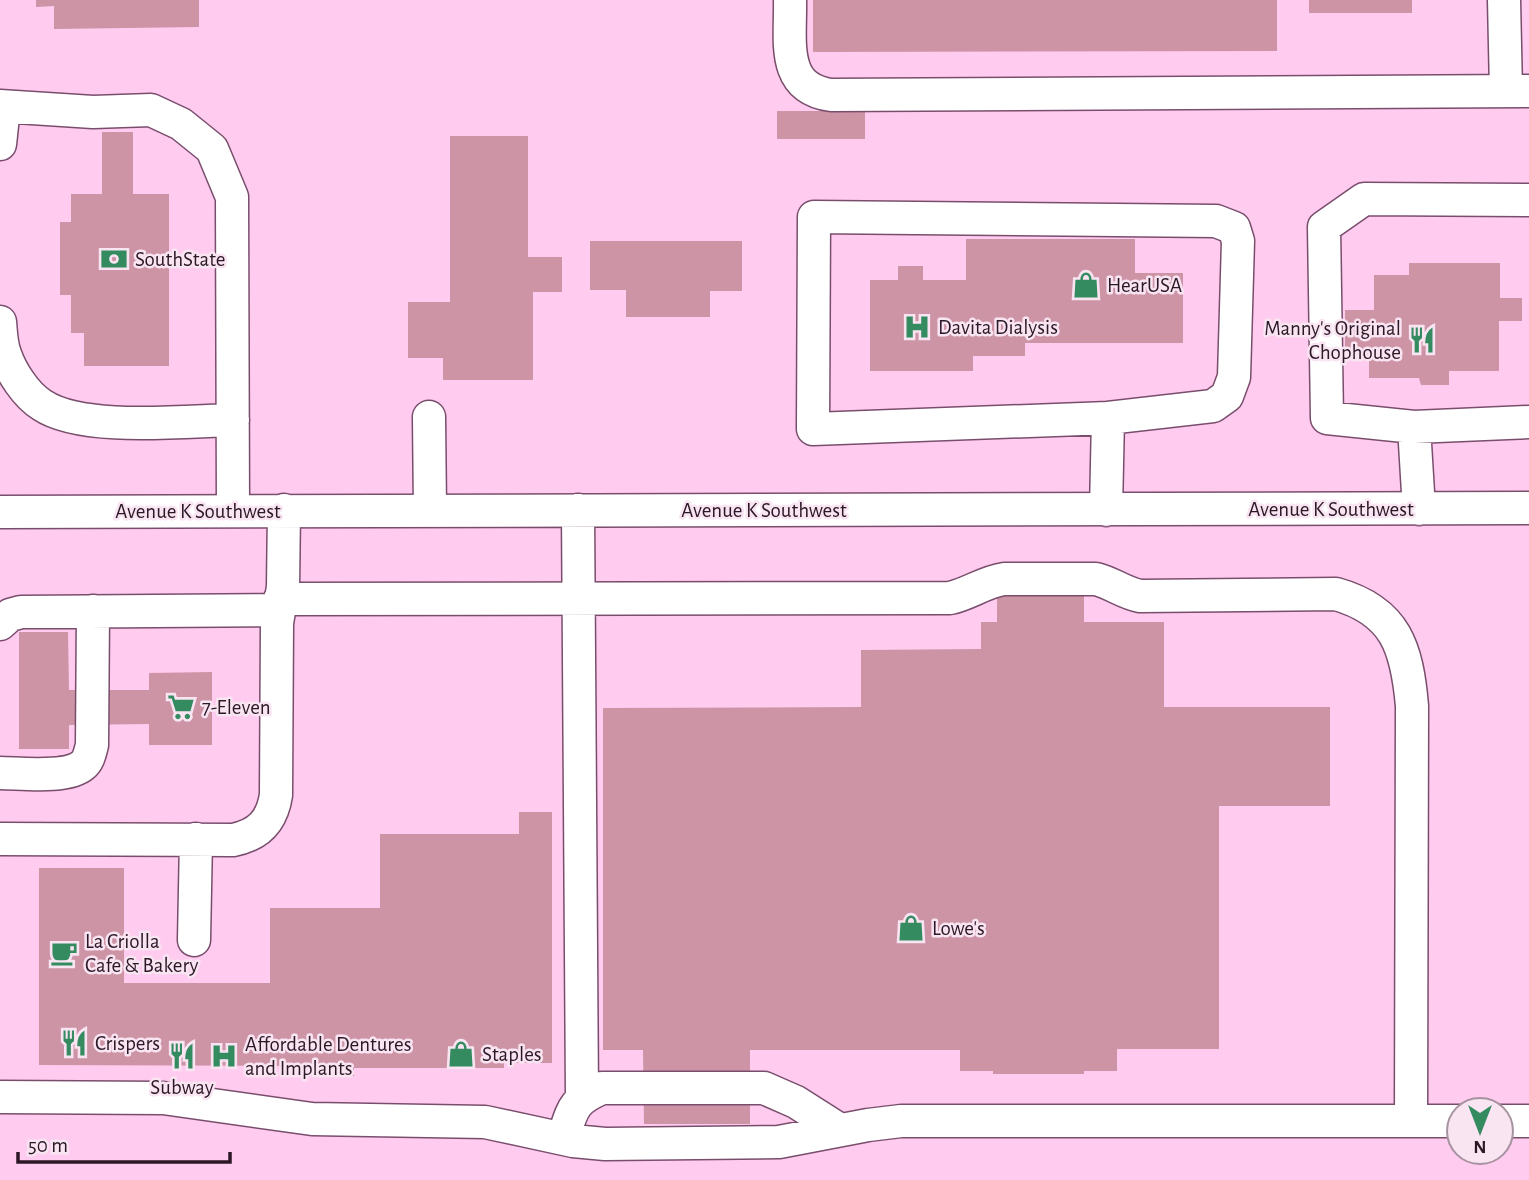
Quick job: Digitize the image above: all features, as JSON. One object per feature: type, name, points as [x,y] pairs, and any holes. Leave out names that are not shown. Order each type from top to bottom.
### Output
[{"type":"street","points":[[790,0],[793,71],[808,89],[818,94],[831,95],[1518,91],[1504,0]]},
{"type":"street","points":[[0,144],[2,107],[93,112],[151,110],[181,124],[212,149],[232,197],[233,511]]},
{"type":"street","points":[[1529,200],[1364,199],[1324,227],[1327,418],[1414,427],[1529,422]]},
{"type":"street","points":[[814,217],[1216,221],[1234,228],[1238,241],[1234,377],[1227,396],[1213,406],[1108,418],[813,429],[814,217]]},
{"type":"street","points":[[0,322],[5,354],[21,384],[42,405],[72,418],[120,422],[233,420]]},
{"type":"street","points":[[429,416],[430,510]]},
{"type":"street","points":[[1106,510],[1108,418]]},
{"type":"street","points":[[1414,427],[1419,509]]},
{"type":"street","name":"Avenue K Southwest","points":[[0,512],[1529,508]]},
{"type":"street","points":[[0,839],[233,840],[254,834],[270,818],[274,807],[279,605],[284,575],[284,510]]},
{"type":"street","points":[[578,510],[582,1097]]},
{"type":"street","points":[[0,624],[10,615],[21,612],[578,599],[950,598],[963,596],[991,581],[1096,579],[1140,596],[1336,594],[1358,600],[1377,613],[1393,631],[1404,652],[1410,679],[1411,1121]]},
{"type":"street","points":[[0,773],[63,773],[83,765],[89,757],[92,745],[93,611]]},
{"type":"street","points":[[194,940],[195,839]]},
{"type":"street","points":[[563,1138],[573,1107],[582,1097],[602,1088],[764,1088],[796,1102],[840,1130]]},
{"type":"street","points":[[0,1097],[163,1098],[312,1119],[485,1122],[605,1144],[758,1144],[901,1121],[1445,1121]]},
{"type":"building","points":[[36,0],[199,0],[199,27],[54,29],[54,6],[36,7]]},
{"type":"building","points":[[813,0],[1277,0],[1277,51],[813,52]]},
{"type":"building","points":[[1309,0],[1412,0],[1412,13],[1309,13]]},
{"type":"building","points":[[777,111],[865,111],[865,139],[777,139]]},
{"type":"building","name":"SouthState","points":[[102,132],[133,132],[133,194],[169,194],[169,366],[84,366],[84,333],[71,333],[71,295],[60,295],[60,222],[71,222],[71,194],[102,194]]},
{"type":"building","points":[[450,136],[528,136],[528,257],[562,257],[562,292],[533,292],[533,380],[443,380],[443,358],[408,358],[408,302],[450,302]]},
{"type":"building","points":[[966,239],[1135,239],[1135,273],[1183,273],[1183,343],[1025,343],[1025,356],[973,356],[973,371],[870,371],[870,280],[898,280],[898,266],[923,266],[923,280],[966,280]]},
{"type":"building","points":[[590,241],[742,241],[742,291],[710,291],[710,317],[626,317],[626,290],[590,290]]},
{"type":"building","name":"Manny's Original Chophouse","points":[[1409,263],[1500,263],[1500,298],[1522,298],[1522,321],[1499,321],[1499,371],[1449,371],[1449,385],[1421,385],[1419,378],[1369,378],[1369,358],[1345,358],[1345,310],[1374,310],[1374,275],[1409,275]]},
{"type":"building","name":"Lowe's","points":[[997,595],[1084,595],[1084,622],[1164,622],[1164,707],[1330,707],[1330,806],[1219,806],[1219,1049],[1117,1049],[1117,1071],[1084,1071],[1084,1074],[993,1074],[993,1071],[960,1071],[960,1050],[750,1050],[750,1124],[644,1124],[643,1050],[603,1050],[603,708],[861,707],[861,650],[981,649],[981,622],[997,622]]},
{"type":"building","points":[[19,632],[68,632],[69,690],[149,690],[149,673],[212,672],[212,745],[149,745],[149,724],[69,725],[69,749],[19,749]]},
{"type":"building","points":[[519,812],[552,812],[552,1063],[504,1063],[504,1068],[354,1068],[354,1076],[293,1076],[293,1066],[39,1065],[39,868],[124,868],[124,983],[270,983],[270,908],[380,908],[380,834],[519,834]]},
{"type":"place","name":"SouthState","points":[[114,259]]},
{"type":"place","name":"HearUSA","points":[[1086,285]]},
{"type":"place","name":"Davita Dialysis","points":[[917,327]]},
{"type":"place","name":"Manny's Original Chophouse","points":[[1422,340]]},
{"type":"place","name":"7-Eleven","points":[[181,707]]},
{"type":"place","name":"Lowe's","points":[[911,928]]},
{"type":"place","name":"La Criolla Cafe & Bakery","points":[[64,953]]},
{"type":"place","name":"Crispers","points":[[74,1043]]},
{"type":"place","name":"Staples","points":[[461,1054]]},
{"type":"place","name":"Subway","points":[[182,1056]]},
{"type":"place","name":"Affordable Dentures and Implants","points":[[224,1056]]}]
